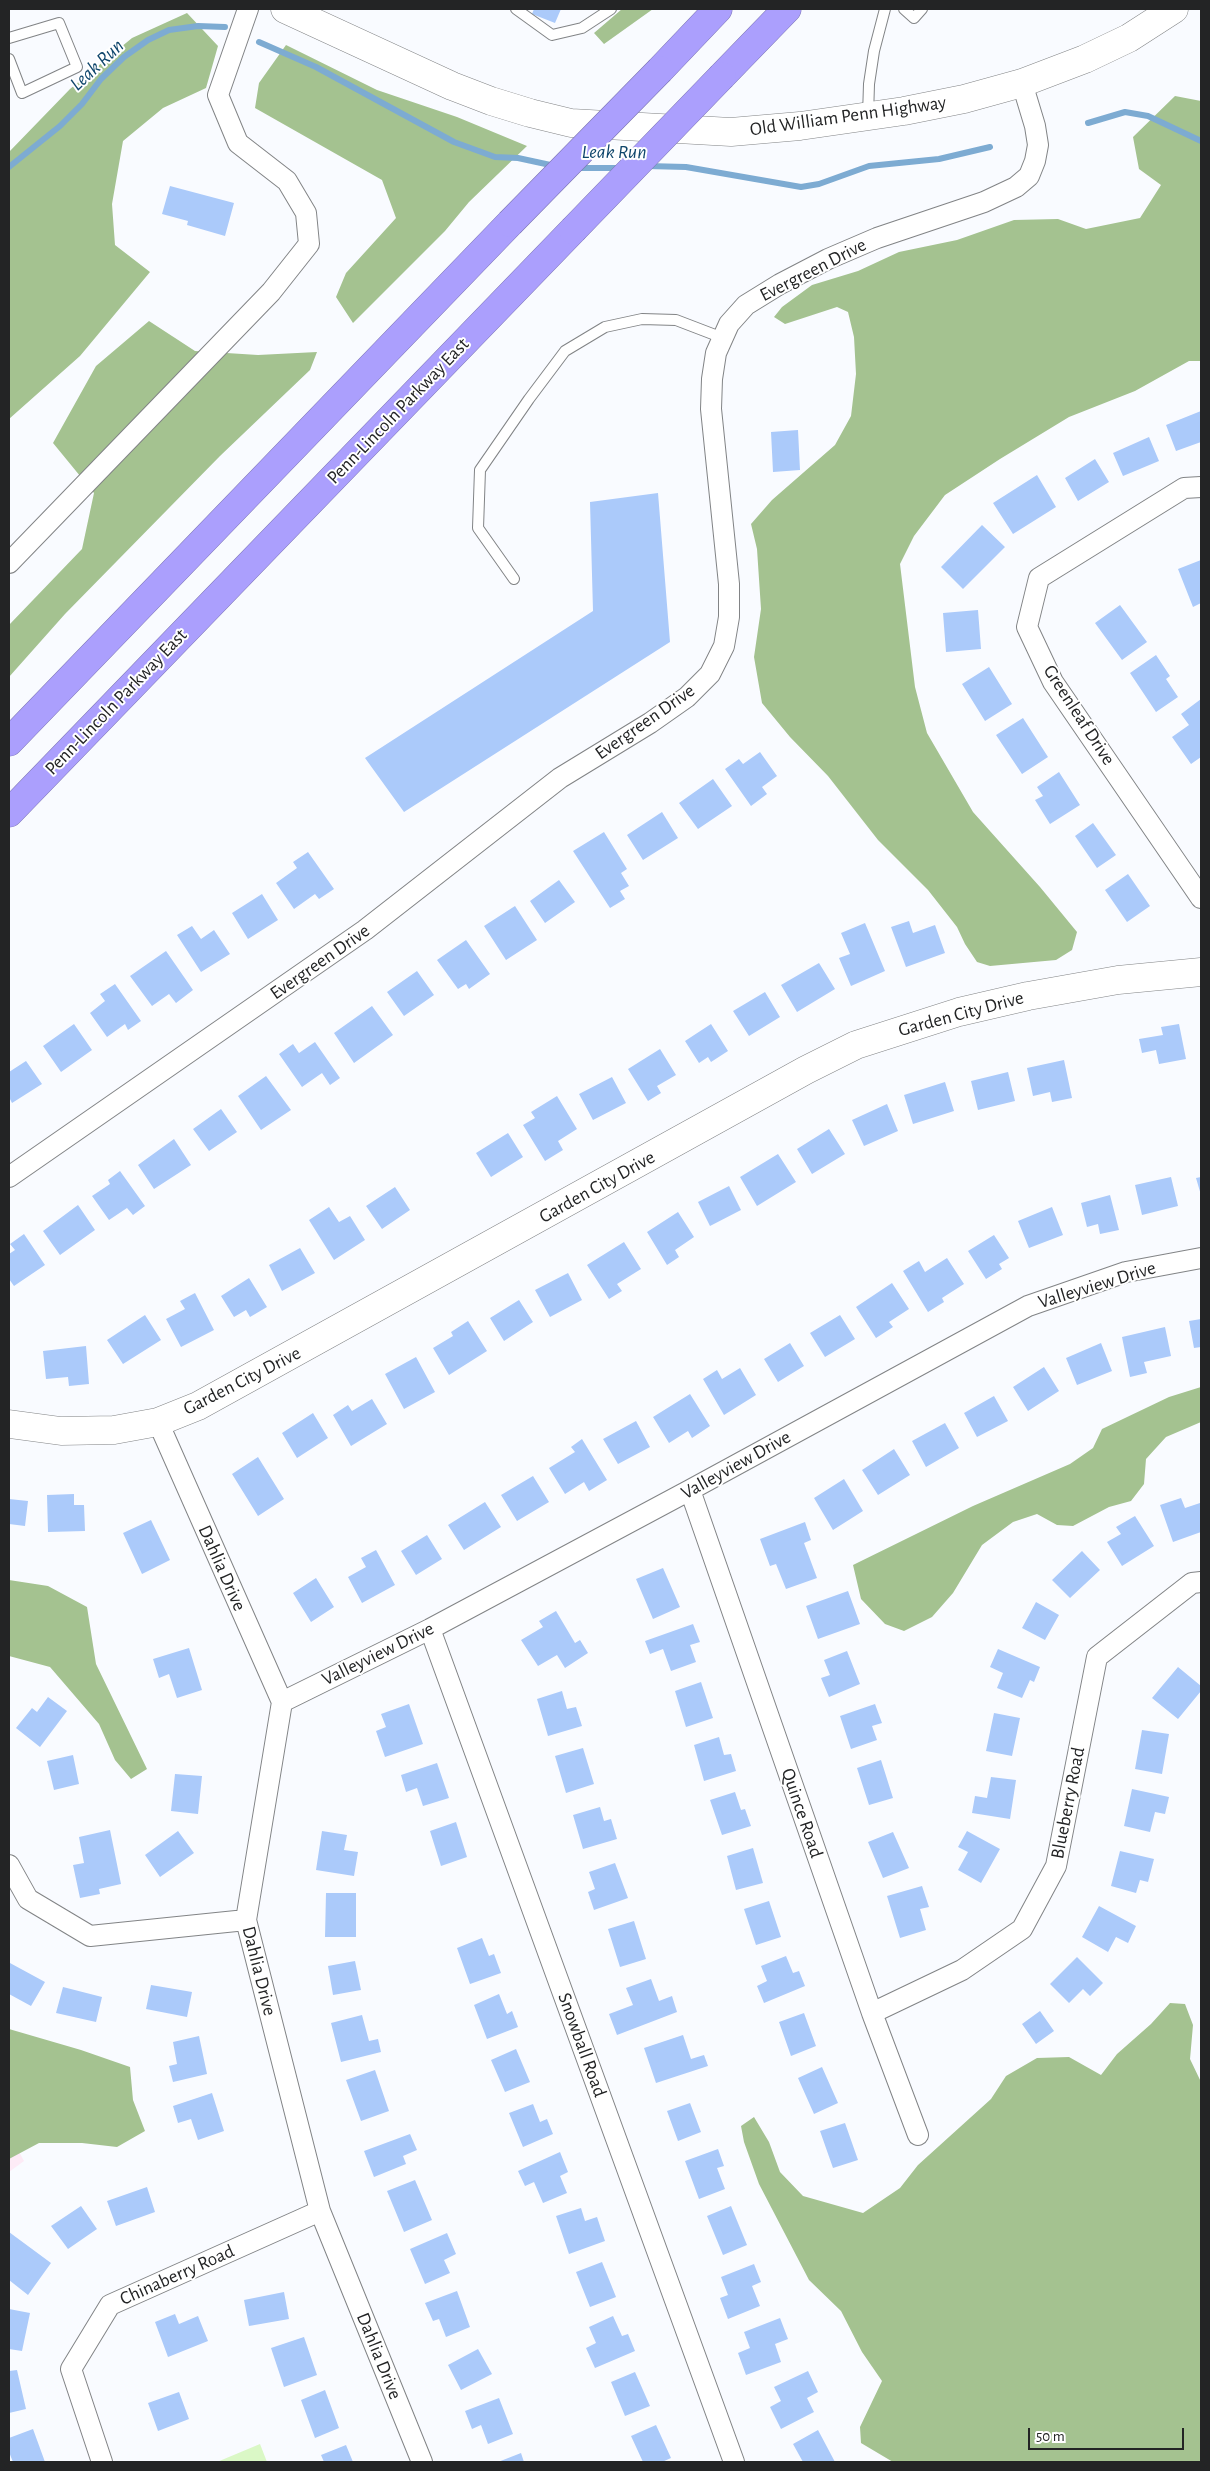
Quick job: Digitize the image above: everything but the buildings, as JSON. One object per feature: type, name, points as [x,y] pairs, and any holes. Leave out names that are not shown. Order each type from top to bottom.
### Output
[{"type":"highway","points":[[9,742],[718,9]]},
{"type":"highway","name":"Penn-Lincoln Parkway East","points":[[9,813],[787,9]]},
{"type":"street","points":[[9,563],[271,292],[309,244],[306,213],[287,181],[238,143],[218,95],[248,9]]},
{"type":"street","name":"Old William Penn Highway","points":[[285,9],[452,86],[491,101],[572,123],[731,132],[784,128],[868,117],[964,99],[1022,83],[1085,59],[1129,38],[1174,9]]},
{"type":"street","name":"Evergreen Drive","points":[[9,1178],[366,930],[560,778],[687,697],[710,674],[724,646],[730,617],[729,584],[711,409],[712,379],[716,353],[729,324],[746,306],[828,259],[877,238],[984,202],[1016,187],[1029,176],[1035,161],[1038,145],[1035,126],[1022,83]]},
{"type":"street","name":"Greenleaf Drive","points":[[1201,487],[1184,488],[1039,578],[1027,627],[1053,682],[1201,898]]},
{"type":"street","name":"Garden City Drive","points":[[9,1424],[61,1431],[114,1430],[158,1422],[198,1406],[254,1377],[806,1070],[856,1045],[950,1014],[1028,996],[1118,980],[1201,972]]},
{"type":"street","name":"Valleyview Drive","points":[[282,1702],[430,1629],[1028,1306],[1126,1272],[1201,1258]]},
{"type":"street","name":"Dahlia Drive","points":[[158,1422],[282,1702],[246,1920],[320,2211],[422,2462]]},
{"type":"street","name":"Quince Road","points":[[690,1490],[872,2013],[918,2135]]},
{"type":"street","name":"Blueberry Road","points":[[872,2013],[962,1970],[1022,1929],[1056,1866],[1097,1657],[1192,1583],[1201,1582]]},
{"type":"street","name":"Snowball Road","points":[[430,1629],[734,2462]]},
{"type":"street","points":[[9,1865],[28,1899],[90,1936],[246,1920]]},
{"type":"street","name":"Chinaberry Road","points":[[102,2462],[71,2369],[110,2305],[320,2211]]},
{"type":"lane","points":[[516,9],[552,35],[582,28],[611,9]]},
{"type":"lane","points":[[868,117],[869,84],[874,50],[885,9]]},
{"type":"lane","points":[[904,9],[914,18],[922,9]]},
{"type":"lane","points":[[9,38],[59,23],[77,67],[22,93],[9,59]]},
{"type":"lane","points":[[514,579],[478,528],[480,470],[528,399],[565,351],[605,328],[642,319],[676,320],[722,338]]},
{"type":"shaded area","points":[[9,2133],[24,2161],[9,2172]]},
{"type":"green space","points":[[622,9],[653,9],[604,44],[594,33]]},
{"type":"green space","points":[[187,13],[218,46],[206,88],[163,108],[123,141],[112,204],[115,245],[150,272],[80,356],[9,419],[9,152],[70,89],[132,38]]},
{"type":"green space","points":[[286,45],[377,90],[457,117],[527,146],[469,202],[445,231],[353,323],[336,297],[346,273],[396,218],[382,180],[255,108],[259,83]]},
{"type":"green space","points":[[1175,96],[1201,101],[1201,361],[1189,361],[1135,391],[1069,417],[945,495],[914,536],[900,564],[915,687],[927,733],[973,812],[1040,887],[1077,932],[1072,950],[1056,960],[990,966],[977,962],[957,927],[928,890],[878,840],[828,776],[790,737],[762,703],[754,657],[761,609],[757,549],[751,524],[772,500],[835,445],[851,416],[856,374],[854,337],[848,312],[837,307],[785,324],[774,317],[782,307],[812,285],[858,271],[899,252],[957,240],[1014,220],[1058,219],[1086,229],[1140,218],[1161,185],[1139,169],[1133,137]]},
{"type":"green space","points":[[149,321],[195,351],[258,355],[317,352],[310,370],[220,456],[65,614],[9,677],[9,625],[82,549],[94,493],[53,443],[96,366]]},
{"type":"green space","points":[[1201,1387],[1201,1422],[1166,1437],[1146,1459],[1144,1484],[1131,1501],[1109,1507],[1073,1526],[1057,1525],[1037,1514],[1013,1522],[982,1545],[953,1593],[932,1617],[904,1631],[885,1624],[861,1599],[853,1565],[973,1506],[1070,1464],[1093,1448],[1102,1429],[1169,1397]]},
{"type":"green space","points":[[9,1580],[48,1586],[87,1607],[96,1664],[147,1769],[131,1779],[115,1760],[99,1724],[50,1667],[9,1656]]},
{"type":"green space","points":[[1170,2003],[1185,2004],[1193,2025],[1190,2059],[1201,2082],[1201,2462],[893,2462],[861,2443],[860,2427],[882,2381],[862,2352],[841,2311],[809,2280],[759,2184],[744,2142],[741,2126],[754,2117],[769,2142],[780,2172],[803,2196],[863,2213],[900,2188],[918,2165],[991,2099],[1006,2076],[1037,2058],[1069,2057],[1101,2075],[1117,2054],[1151,2024]]},
{"type":"green space","points":[[9,2029],[81,2050],[130,2067],[133,2100],[145,2131],[117,2147],[82,2143],[39,2143],[9,2159]]},
{"type":"green space","points":[[260,2444],[267,2462],[217,2462]]},
{"type":"waterway","name":"Leak Run","points":[[9,167],[60,126],[82,104],[101,79],[124,57],[148,40],[169,30],[198,26],[225,27]]},
{"type":"waterway","name":"Leak Run","points":[[259,42],[316,67],[454,142],[495,157],[518,158],[555,166]]},
{"type":"waterway","name":"Leak Run","points":[[1088,123],[1125,112],[1148,116],[1201,141]]},
{"type":"waterway","name":"Leak Run","points":[[647,166],[686,167],[801,187],[819,184],[869,166],[939,159],[990,147]]},
{"type":"waterway","name":"Leak Run","points":[[575,168],[622,168]]}]
